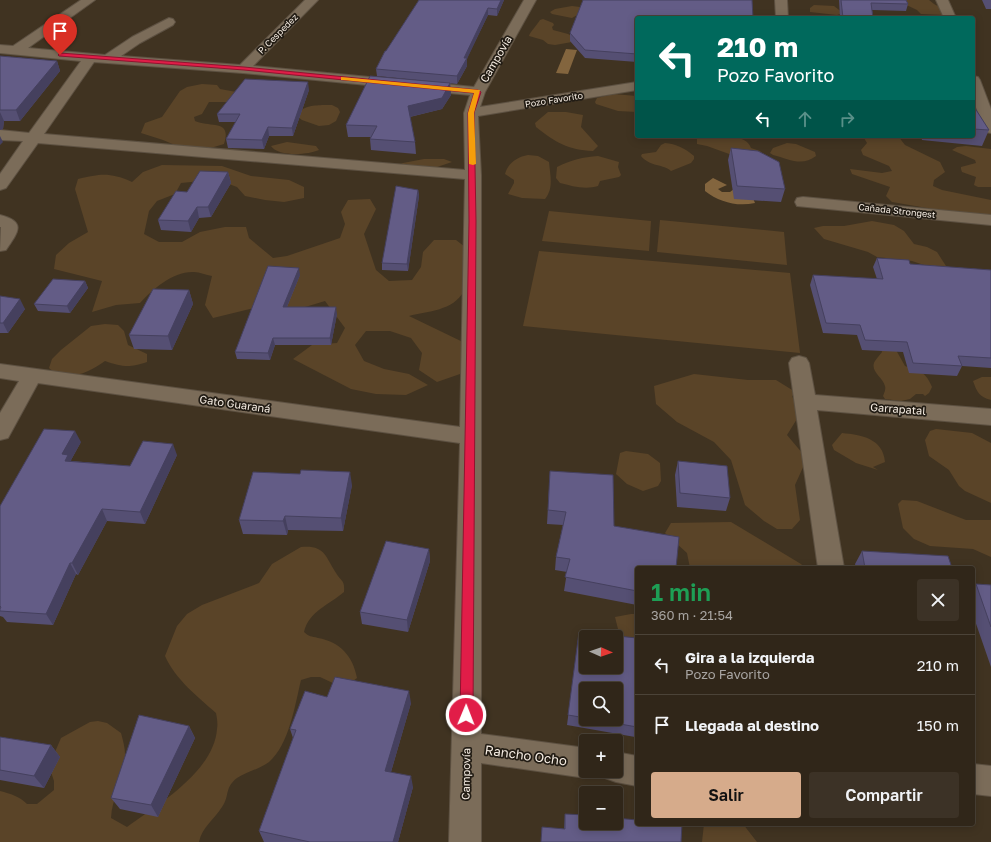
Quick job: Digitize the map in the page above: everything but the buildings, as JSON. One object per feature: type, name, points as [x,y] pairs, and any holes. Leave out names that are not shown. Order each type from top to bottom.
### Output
[{"type":"street","points":[[16,50],[89,0]]},
{"type":"street","name":"P. Cespedez","points":[[244,69],[312,0]]},
{"type":"street","name":"Campovía","points":[[465,842],[474,102],[530,0]]},
{"type":"street","points":[[781,0],[782,16]]},
{"type":"street","points":[[942,0],[949,16]]},
{"type":"street","points":[[108,59],[136,40],[169,22]]},
{"type":"street","name":"Pozo Favorito","points":[[0,49],[90,58],[244,69],[474,102],[635,86]]},
{"type":"street","points":[[0,185],[90,58]]},
{"type":"street","points":[[975,85],[991,129]]},
{"type":"street","points":[[0,135],[473,175]]},
{"type":"street","name":"Cañada Strongest","points":[[803,202],[991,220]]},
{"type":"street","points":[[0,220],[10,225],[10,231],[0,246]]},
{"type":"street","points":[[799,363],[830,566]]},
{"type":"street","name":"Gato Guaraná","points":[[0,371],[471,437]]},
{"type":"street","points":[[0,432],[32,376]]},
{"type":"street","name":"Garrapatal","points":[[805,402],[991,417]]},
{"type":"street","name":"Rancho Ocho","points":[[466,746],[579,762]]},
{"type":"street","points":[[623,769],[635,770]]},
{"type":"street","points":[[975,779],[991,781]]},
{"type":"shaded area","points":[[896,0],[929,0],[945,10],[944,15],[921,14],[917,10]]},
{"type":"shaded area","points":[[814,5],[834,6],[843,13],[837,15],[810,12],[810,8]]},
{"type":"shaded area","points":[[572,6],[580,7],[579,14],[572,18],[552,14],[550,12],[555,9]]},
{"type":"shaded area","points":[[543,19],[553,23],[553,30],[568,34],[575,38],[572,42],[555,45],[548,44],[543,40],[529,36],[540,20]]},
{"type":"shaded area","points":[[566,49],[577,50],[568,74],[556,73]]},
{"type":"shaded area","points":[[202,84],[217,85],[220,89],[242,93],[236,102],[209,102],[202,114],[194,117],[195,121],[223,128],[226,136],[224,144],[214,147],[182,148],[141,133],[145,123],[162,117],[180,91],[187,87]]},
{"type":"shaded area","points":[[613,94],[635,96],[635,112],[618,111],[596,104],[595,102],[597,98]]},
{"type":"shaded area","points":[[332,105],[338,108],[340,112],[336,121],[329,125],[319,126],[298,117],[305,108]]},
{"type":"shaded area","points":[[548,112],[566,112],[583,115],[581,127],[598,146],[593,151],[576,149],[549,137],[536,127],[535,123]]},
{"type":"shaded area","points":[[697,138],[740,138],[748,143],[751,148],[760,151],[765,156],[732,155],[697,144]]},
{"type":"shaded area","points":[[864,138],[900,138],[905,145],[940,162],[945,172],[934,180],[933,186],[942,190],[991,200],[991,219],[892,202],[886,196],[890,187],[852,174],[850,169],[882,173],[892,171],[889,166],[863,155],[861,150],[867,143]]},
{"type":"shaded area","points":[[287,142],[316,146],[319,150],[308,153],[294,154],[280,152],[271,146]]},
{"type":"shaded area","points":[[665,143],[677,145],[694,156],[694,159],[691,163],[671,171],[665,167],[648,162],[641,156],[642,154],[656,152],[661,145]]},
{"type":"shaded area","points":[[787,143],[796,144],[815,152],[816,156],[800,162],[770,153],[773,148]]},
{"type":"shaded area","points":[[966,146],[991,149],[991,187],[978,187],[974,185],[976,177],[962,172],[961,167],[976,163],[975,160],[952,150],[957,147]]},
{"type":"shaded area","points":[[528,155],[538,156],[549,162],[551,177],[550,190],[545,199],[522,198],[508,194],[514,180],[505,174],[506,170],[514,161],[520,157]]},
{"type":"shaded area","points":[[598,156],[619,162],[618,167],[621,175],[619,177],[600,181],[598,186],[588,188],[560,183],[556,178],[557,167],[577,159]]},
{"type":"shaded area","points":[[424,159],[444,159],[452,162],[425,171],[395,167],[403,163]]},
{"type":"shaded area","points":[[162,165],[222,166],[251,176],[289,180],[304,187],[304,198],[284,202],[245,196],[237,187],[221,181],[181,183],[175,194],[157,201],[149,211],[144,234],[159,242],[182,242],[200,232],[225,227],[246,227],[249,238],[273,258],[287,256],[340,238],[345,224],[341,212],[348,200],[370,199],[376,209],[364,234],[376,270],[389,281],[412,280],[421,267],[423,252],[434,240],[456,240],[469,250],[467,278],[464,291],[459,298],[447,306],[409,316],[467,344],[475,359],[460,374],[437,382],[419,370],[422,353],[411,338],[390,331],[366,331],[355,345],[364,361],[384,369],[409,374],[428,385],[406,395],[376,394],[351,389],[293,359],[312,345],[337,343],[345,328],[325,301],[282,314],[262,306],[213,318],[205,305],[212,276],[196,272],[186,272],[171,278],[157,287],[140,303],[116,305],[92,312],[102,281],[54,269],[56,255],[69,243],[88,232],[75,189],[78,179],[111,175],[132,182],[143,172]]},
{"type":"shaded area","points":[[713,178],[727,185],[718,189],[722,192],[730,192],[734,189],[752,196],[755,203],[728,203],[710,195],[705,191],[705,184]]},
{"type":"shaded area","points":[[549,211],[651,221],[649,251],[542,241]]},
{"type":"shaded area","points":[[660,220],[784,232],[787,265],[657,252]]},
{"type":"shaded area","points":[[872,221],[894,225],[904,231],[914,244],[927,247],[937,252],[946,266],[970,275],[929,272],[924,265],[912,261],[877,257],[868,252],[824,239],[814,228],[823,226],[844,226]]},
{"type":"shaded area","points":[[539,251],[790,273],[800,353],[523,326]]},
{"type":"shaded area","points":[[105,324],[118,325],[124,331],[128,345],[147,354],[147,362],[126,366],[105,361],[85,373],[70,376],[63,376],[49,368],[52,359],[61,350],[91,326]]},
{"type":"shaded area","points":[[877,333],[896,350],[905,366],[925,375],[932,387],[929,393],[925,396],[923,394],[916,394],[910,399],[901,401],[885,399],[883,396],[885,390],[884,383],[874,369],[875,362],[882,352]]},
{"type":"shaded area","points":[[694,374],[748,380],[776,380],[797,393],[792,396],[800,414],[787,435],[803,454],[804,465],[795,485],[800,520],[792,529],[777,529],[764,521],[745,505],[731,460],[714,442],[677,422],[656,404],[654,386]]},
{"type":"shaded area","points":[[982,377],[991,377],[991,400],[981,396],[974,385],[973,381]]},
{"type":"shaded area","points":[[936,429],[972,433],[991,443],[991,503],[965,491],[959,486],[949,470],[929,456],[925,440],[930,431]]},
{"type":"shaded area","points":[[842,433],[870,439],[876,443],[883,454],[885,462],[873,467],[878,470],[856,463],[834,450],[832,445]]},
{"type":"shaded area","points":[[626,451],[648,454],[660,463],[661,481],[658,486],[643,491],[627,484],[616,474],[620,453]]},
{"type":"shaded area","points":[[902,500],[917,501],[966,520],[991,520],[991,557],[973,549],[930,546],[914,539],[903,528],[898,504]]},
{"type":"shaded area","points":[[731,522],[803,566],[690,566],[687,553],[665,533],[671,523]]},
{"type":"shaded area","points":[[301,547],[309,547],[320,550],[344,585],[344,592],[320,609],[310,619],[304,632],[309,636],[333,643],[344,651],[352,663],[357,678],[353,681],[335,684],[320,677],[311,677],[301,680],[294,712],[282,746],[269,762],[237,778],[230,785],[224,803],[219,812],[205,828],[199,842],[0,842],[0,791],[18,797],[27,804],[37,804],[54,790],[54,781],[49,766],[61,738],[90,722],[98,721],[107,723],[121,733],[124,744],[125,762],[111,818],[127,827],[183,785],[206,759],[214,744],[217,723],[216,713],[194,694],[181,680],[165,656],[177,626],[187,614],[202,605],[259,583],[272,564]]},
{"type":"shaded area","points":[[635,614],[635,645],[623,636],[623,630],[618,630],[615,617]]},
{"type":"shaded area","points":[[704,826],[745,826],[757,842],[702,842]]},
{"type":"slow traffic","points":[[343,79],[478,92],[471,113],[473,164]]},
{"type":"route","points":[[60,55],[244,69],[478,92],[471,113],[473,221],[466,715]]}]
